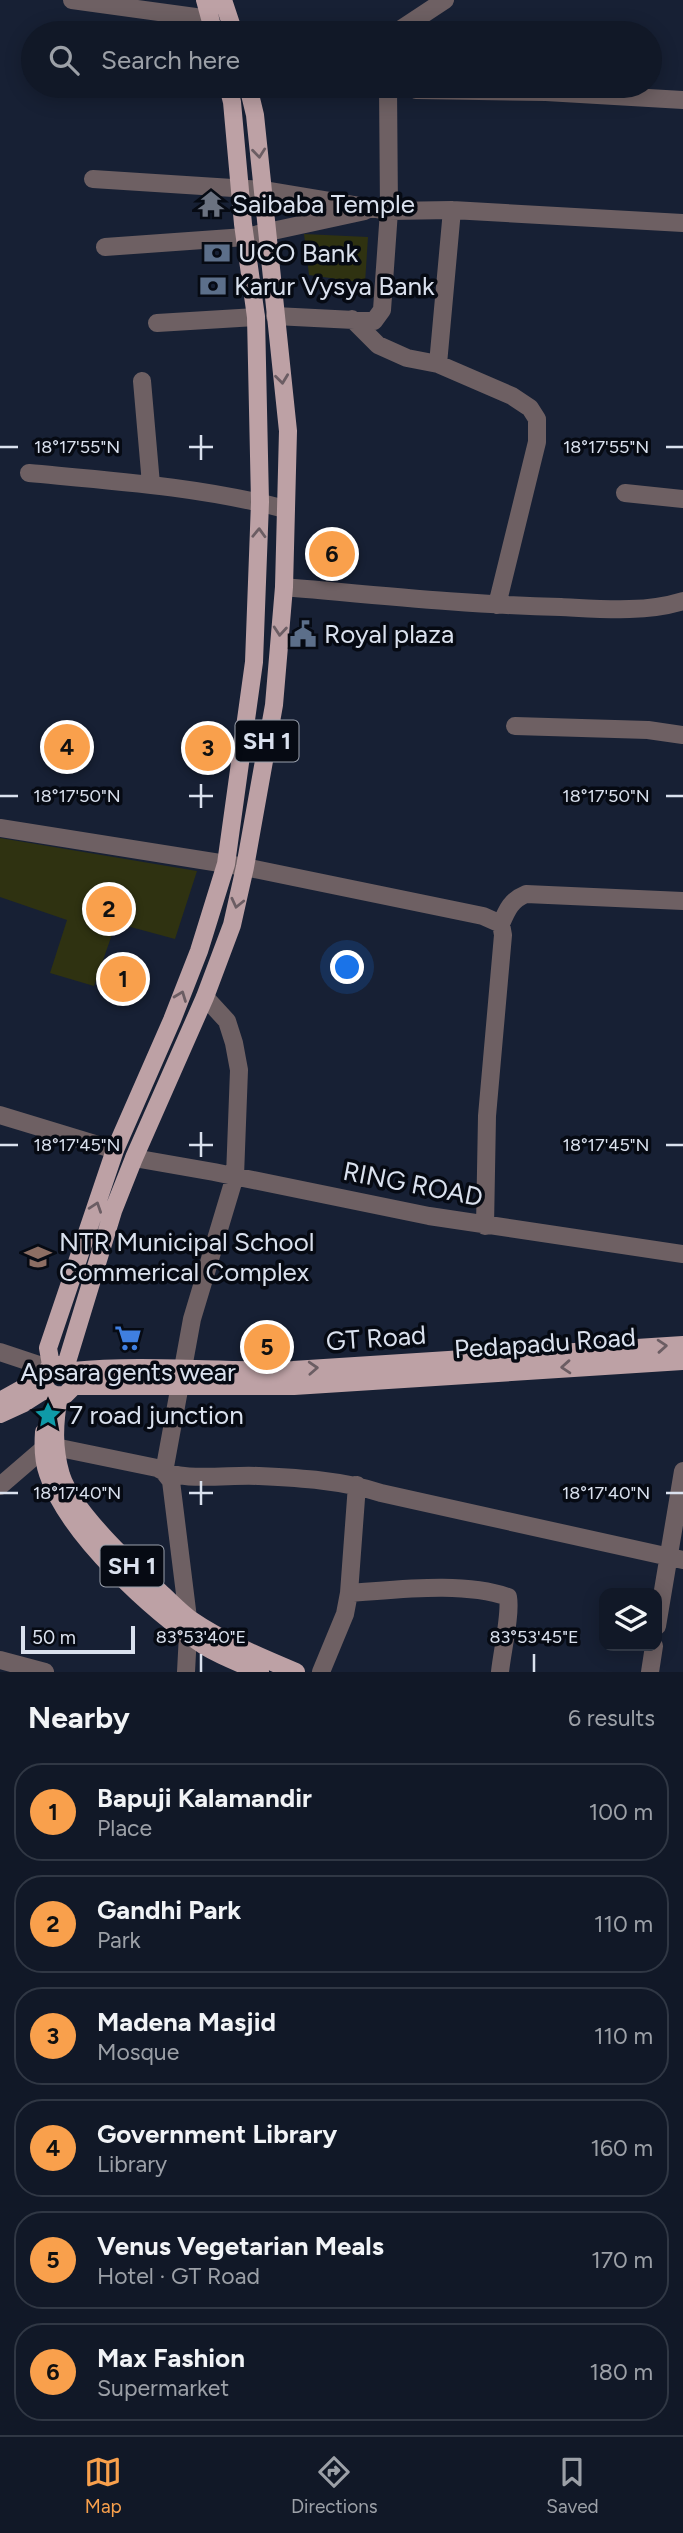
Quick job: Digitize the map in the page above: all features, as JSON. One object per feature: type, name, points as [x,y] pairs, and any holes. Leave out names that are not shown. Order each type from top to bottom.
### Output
[{"type":"main road","points":[[205,0],[211,21]]},
{"type":"main road","points":[[223,0],[230,21]]},
{"type":"main road","name":"SH 1","points":[[57,1379],[48,1348],[115,1150],[186,986],[226,864],[254,662],[260,502],[256,317],[231,98]]},
{"type":"main road","name":"SH 1","points":[[251,98],[255,115],[288,432],[284,587],[274,705],[232,925],[205,997],[113,1211],[57,1379],[49,1448],[49,1477],[58,1496],[97,1551],[160,1612],[296,1672]]},
{"type":"main road","name":"GT Road","points":[[57,1379],[108,1368],[293,1370],[501,1354],[683,1345]]},
{"type":"main road","name":"Pedapadu Road","points":[[57,1379],[180,1388],[294,1386],[683,1362]]},
{"type":"main road","points":[[0,1401],[57,1379]]},
{"type":"main road","points":[[0,1414],[24,1404],[57,1379]]},
{"type":"main road","name":"SH 1","points":[[188,1626],[209,1648],[260,1672]]},
{"type":"street","points":[[72,0],[185,21]]},
{"type":"street","points":[[413,21],[445,0]]},
{"type":"street","points":[[275,316],[374,321],[382,310],[382,210],[387,98]]},
{"type":"street","points":[[649,98],[683,100]]},
{"type":"street","points":[[93,179],[263,190],[382,210],[452,210],[683,223]]},
{"type":"street","points":[[105,247],[245,237],[382,210]]},
{"type":"street","points":[[438,364],[452,210]]},
{"type":"street","points":[[157,323],[256,317]]},
{"type":"street","points":[[352,319],[378,345],[407,358],[438,364],[512,396],[530,408],[537,419],[534,453],[496,605]]},
{"type":"street","points":[[142,381],[152,484]]},
{"type":"street","points":[[29,473],[152,484],[260,502],[285,509]]},
{"type":"street","points":[[625,493],[683,499]]},
{"type":"street","points":[[284,587],[496,605],[627,610],[663,607],[683,601]]},
{"type":"street","points":[[514,726],[648,730],[683,735]]},
{"type":"street","points":[[0,828],[245,867],[483,916],[501,923]]},
{"type":"street","points":[[485,1226],[487,1116],[503,935],[501,923],[509,906],[516,898],[526,894],[683,901]]},
{"type":"street","points":[[186,1672],[188,1626],[171,1481],[164,1472],[192,1319],[235,1176],[239,1070],[227,1021],[205,997]]},
{"type":"street","points":[[0,1115],[115,1150]]},
{"type":"street","name":"RING ROAD","points":[[134,1158],[485,1226],[683,1254]]},
{"type":"street","points":[[0,1352],[57,1379]]},
{"type":"street","points":[[0,1486],[49,1448],[157,1468],[179,1475],[258,1476],[358,1485],[381,1493],[514,1524],[675,1558]]},
{"type":"street","points":[[662,1607],[675,1558],[683,1471]]},
{"type":"street","points":[[321,1672],[345,1614],[358,1485]]},
{"type":"street","points":[[349,1592],[450,1588],[508,1597],[510,1607],[500,1672]]},
{"type":"street","points":[[650,1672],[653,1651]]},
{"type":"street","points":[[0,1660],[45,1672]]},
{"type":"green space","points":[[304,234],[368,237],[365,283],[309,275]]},
{"type":"green space","points":[[0,838],[197,871],[175,939],[116,923],[94,986],[50,973],[67,920],[0,897]]},
{"type":"place","name":"Saibaba Temple","points":[[211,204]]},
{"type":"place","name":"UCO Bank","points":[[217,253]]},
{"type":"place","name":"Karur Vysya Bank","points":[[213,286]]},
{"type":"place","name":"Max Fashion","points":[[332,554]]},
{"type":"place","name":"Royal plaza","points":[[303,634]]},
{"type":"place","name":"Government Library","points":[[67,747]]},
{"type":"place","name":"Madena Masjid","points":[[208,748]]},
{"type":"place","name":"Gandhi Park","points":[[109,909]]},
{"type":"place","name":"Bapuji Kalamandir","points":[[123,979]]},
{"type":"place","name":"NTR Municipal School Commerical Complex","points":[[38,1257]]},
{"type":"place","name":"Apsara gents wear","points":[[128,1338]]},
{"type":"place","name":"Venus Vegetarian Meals","points":[[267,1347]]},
{"type":"place","name":"7 road junction","points":[[48,1415]]}]
